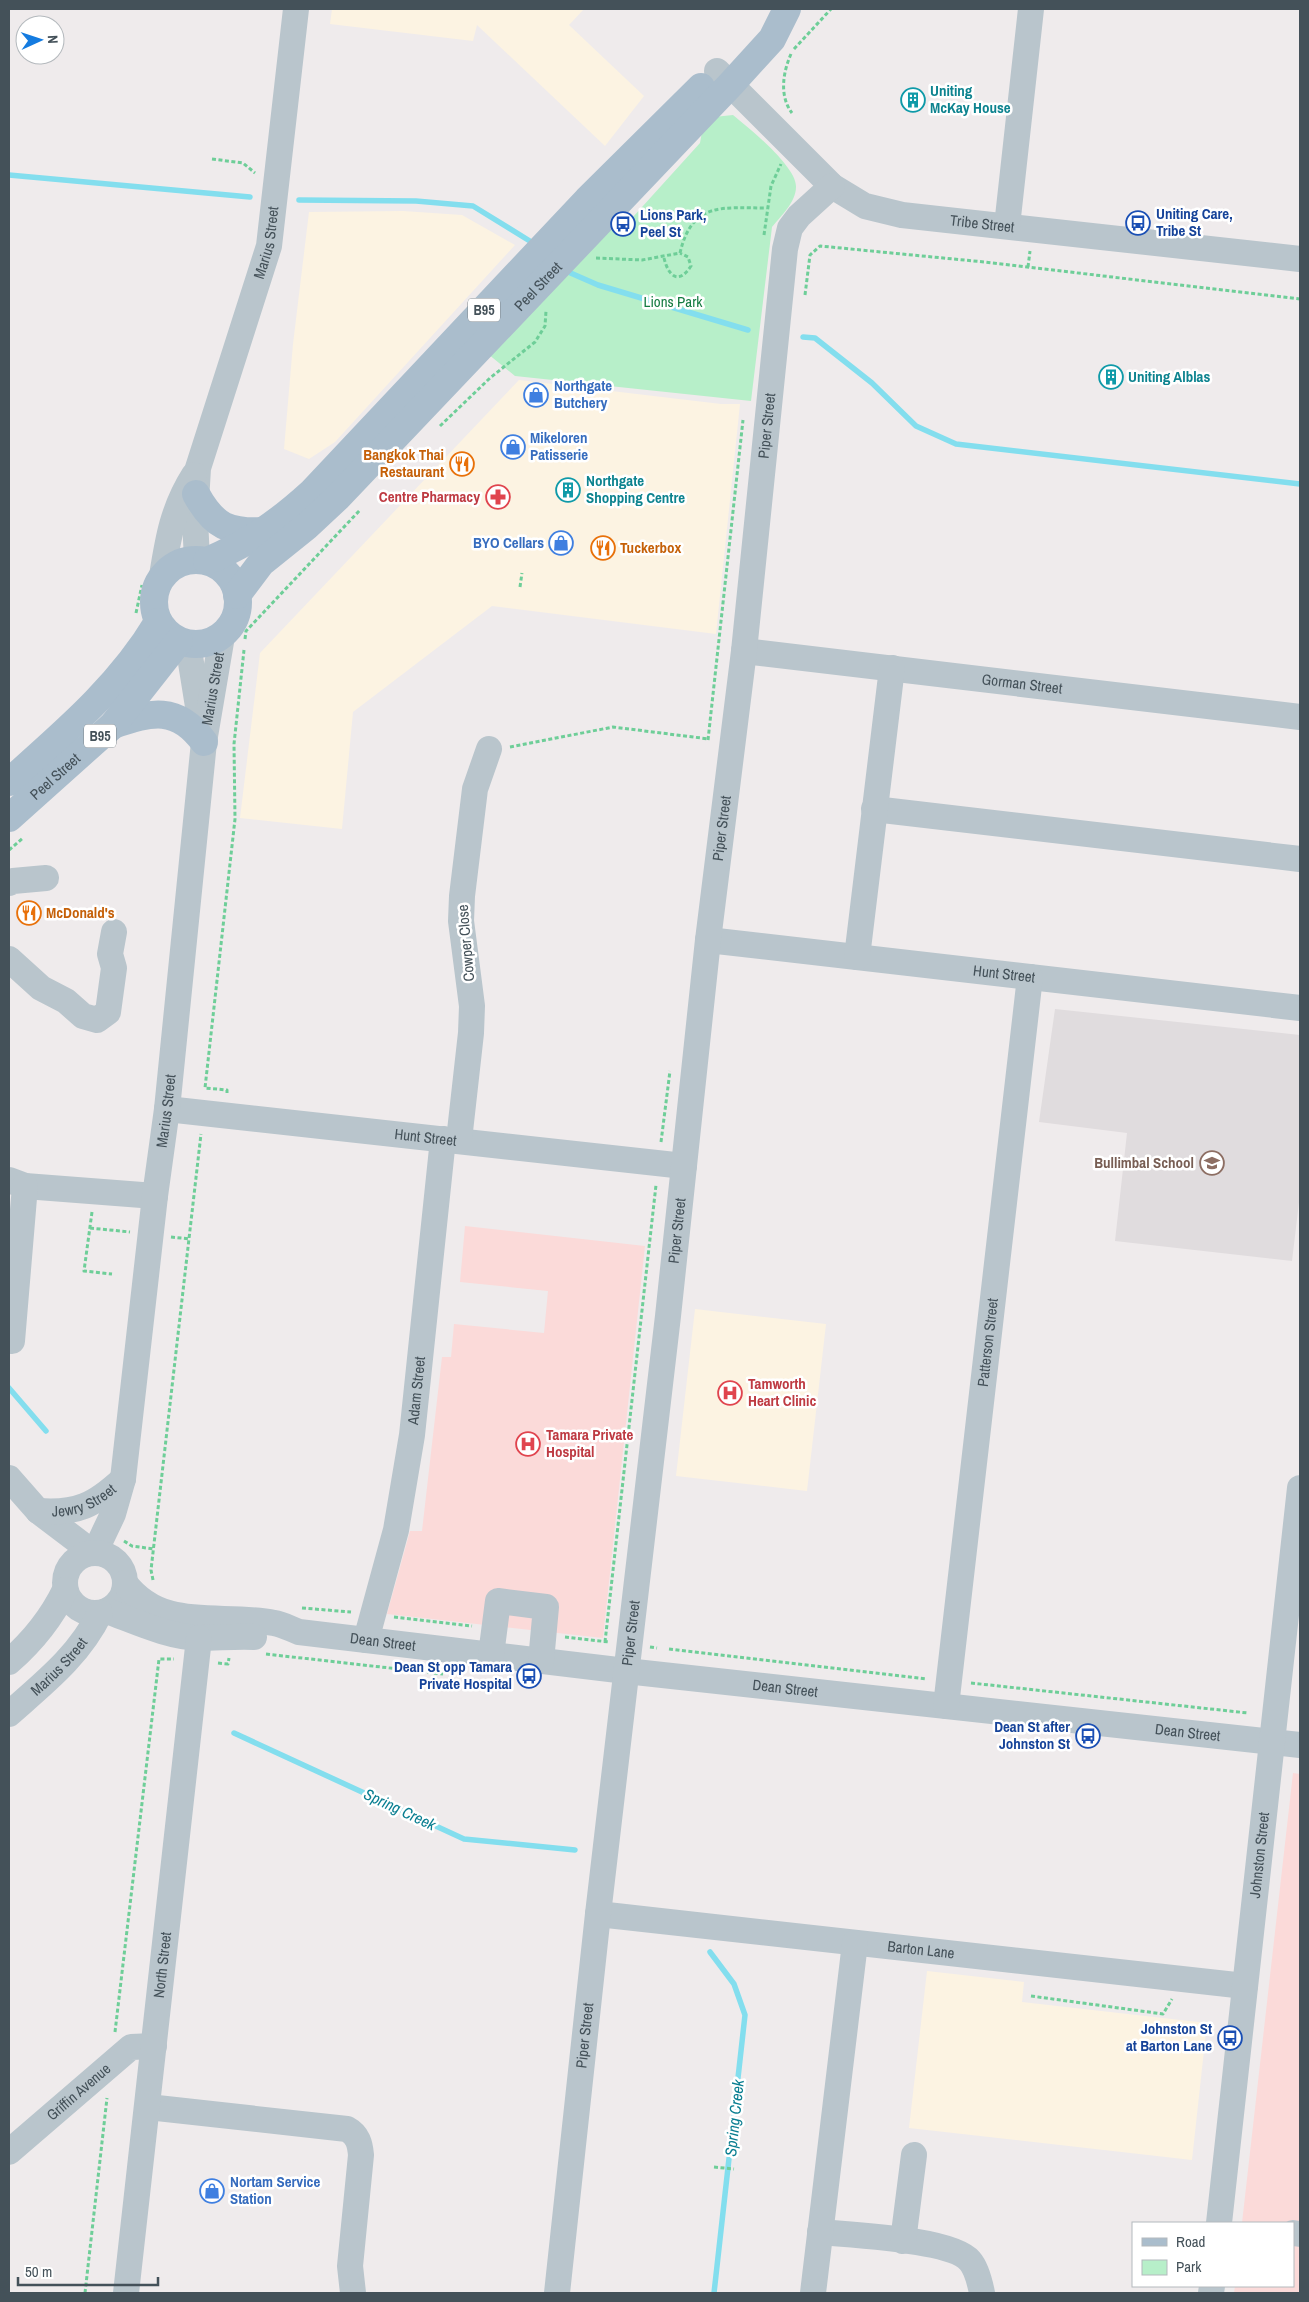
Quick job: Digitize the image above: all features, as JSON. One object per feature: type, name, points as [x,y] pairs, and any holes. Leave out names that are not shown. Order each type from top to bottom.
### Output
[{"type":"main road","name":"B95","points":[[724,77],[760,25],[783,9]]},
{"type":"main road","name":"Peel Street","points":[[202,560],[247,543],[266,531],[312,492],[588,200],[724,77],[772,38],[787,9]]},
{"type":"main road","name":"Peel Street","points":[[238,595],[261,563],[307,526],[337,498],[693,121],[724,77]]},
{"type":"main road","points":[[197,481],[210,516],[218,524],[230,530],[246,532],[266,531]]},
{"type":"main road","points":[[202,560],[226,573],[238,595]]},
{"type":"main road","name":"B95","points":[[162,576],[178,564],[202,560]]},
{"type":"main road","points":[[162,576],[154,594],[153,604],[158,622],[164,631],[184,643],[200,644],[211,642],[222,636]]},
{"type":"main road","name":"B95","points":[[222,636],[237,613],[238,595]]},
{"type":"main road","name":"Peel Street","points":[[9,782],[104,694],[145,644],[158,622]]},
{"type":"main road","name":"Peel Street","points":[[9,818],[112,724],[184,643]]},
{"type":"main road","points":[[112,724],[153,714],[169,715],[183,720],[194,728],[204,742]]},
{"type":"street","name":"Marius Street","points":[[202,560],[195,537],[197,481],[269,246],[296,9]]},
{"type":"street","points":[[1007,226],[1031,9]]},
{"type":"street","name":"Tribe Street","points":[[724,77],[785,152],[832,186],[865,206],[883,211],[1300,259]]},
{"type":"street","points":[[693,121],[719,108],[730,108],[751,117],[785,152]]},
{"type":"street","name":"Piper Street","points":[[557,2293],[708,940],[744,651],[785,249],[790,228],[799,216],[832,186]]},
{"type":"street","name":"Marius Street","points":[[162,576],[175,510],[183,492],[197,481]]},
{"type":"street","name":"Marius Street","points":[[124,1577],[123,1479],[155,1196],[167,1109],[204,742],[222,636]]},
{"type":"street","name":"Marius Street","points":[[184,643],[204,742]]},
{"type":"street","name":"Gorman Street","points":[[744,651],[1300,717]]},
{"type":"street","points":[[857,958],[892,668]]},
{"type":"street","name":"Cowper Close","points":[[451,1140],[472,1006],[461,921],[462,896],[475,789],[490,749]]},
{"type":"street","points":[[874,809],[1300,858]]},
{"type":"street","points":[[9,883],[46,878]]},
{"type":"street","points":[[9,959],[41,988],[66,1001],[83,1016],[97,1020],[108,1012],[114,968],[110,954],[114,932]]},
{"type":"street","name":"Hunt Street","points":[[708,940],[1300,1008]]},
{"type":"street","name":"Patterson Street","points":[[946,1706],[1030,977]]},
{"type":"street","name":"Hunt Street","points":[[167,1109],[217,1125],[451,1140],[684,1166]]},
{"type":"street","name":"Adam Street","points":[[366,1640],[396,1530],[412,1435],[451,1140]]},
{"type":"street","points":[[12,1341],[17,1183],[155,1196]]},
{"type":"street","name":"Jewry Street","points":[[9,1478],[38,1512],[93,1552]]},
{"type":"street","name":"Marius Street","points":[[93,1552],[113,1514],[123,1479]]},
{"type":"street","name":"Jewry Street","points":[[38,1512],[62,1512],[91,1505],[104,1497],[123,1479]]},
{"type":"street","name":"Johnston Street","points":[[1218,2222],[1272,1741],[1296,1561],[1300,1488]]},
{"type":"street","name":"Jewry Street","points":[[38,1512],[66,1581]]},
{"type":"street","points":[[9,1662],[34,1639],[46,1624],[76,1558],[93,1552],[111,1557],[124,1577],[120,1599],[104,1612],[91,1613],[74,1606],[66,1581]]},
{"type":"street","name":"Dean Street","points":[[124,1577],[142,1602],[170,1614],[187,1617],[274,1623],[299,1620],[366,1640],[626,1671],[1300,1744]]},
{"type":"street","points":[[491,1655],[498,1601],[546,1607],[541,1661]]},
{"type":"street","name":"Marius Street","points":[[9,1714],[68,1662],[104,1612]]},
{"type":"street","name":"Dean Street","points":[[104,1612],[150,1628],[198,1649],[237,1636],[272,1638],[299,1620]]},
{"type":"street","name":"North Street","points":[[126,2293],[198,1649]]},
{"type":"street","name":"Barton Lane","points":[[598,1914],[1245,1986]]},
{"type":"street","points":[[813,2293],[855,1942]]},
{"type":"street","name":"Griffin Avenue","points":[[9,2152],[132,2046],[154,2046]]},
{"type":"street","points":[[148,2107],[347,2128],[352,2132],[360,2145],[361,2155],[350,2266],[353,2293]]},
{"type":"street","points":[[903,2241],[914,2155]]},
{"type":"street","points":[[820,2232],[946,2247],[970,2261],[979,2280],[982,2293]]},
{"type":"path","points":[[796,116],[785,98],[783,86],[787,64],[799,42],[831,9]]},
{"type":"path","points":[[764,236],[771,186],[785,152]]},
{"type":"path","points":[[680,253],[683,239],[701,213],[714,210],[767,208]]},
{"type":"path","points":[[804,297],[810,255],[820,246],[1028,267],[1300,299]]},
{"type":"path","points":[[1028,267],[1030,248]]},
{"type":"path","points":[[588,258],[642,260],[664,258],[680,253],[688,257],[691,266],[687,272],[678,277],[672,275],[667,270],[664,258]]},
{"type":"path","points":[[435,431],[490,378],[535,342],[545,326],[547,308]]},
{"type":"path","points":[[708,748],[744,416]]},
{"type":"path","points":[[154,1586],[151,1570],[202,1133],[217,1125],[227,1090],[205,1088],[235,819],[234,744],[246,631],[367,503]]},
{"type":"path","points":[[520,586],[522,573]]},
{"type":"path","points":[[517,746],[613,728],[709,739]]},
{"type":"path","points":[[661,1147],[670,1069]]},
{"type":"path","points":[[605,1642],[657,1178]]},
{"type":"path","points":[[94,1191],[84,1271],[112,1274]]},
{"type":"path","points":[[299,1620],[354,1613]]},
{"type":"path","points":[[85,2293],[159,1659],[198,1649],[228,1664],[230,1651]]},
{"type":"path","points":[[669,1649],[935,1680]]},
{"type":"path","points":[[257,1653],[449,1674]]},
{"type":"path","points":[[966,1683],[1248,1713]]},
{"type":"path","points":[[1031,1996],[1163,2014],[1173,1997]]},
{"type":"path","points":[[714,2167],[734,2169]]},
{"type":"shaded area","points":[[332,9],[584,9],[569,25],[644,96],[605,146],[477,25],[473,41],[330,24]]},
{"type":"shaded area","points":[[403,211],[462,215],[515,245],[335,442],[309,459],[284,449],[293,344],[309,212]]},
{"type":"shaded area","name":"Northgate Shopping Centre","points":[[519,380],[721,404],[740,404],[716,634],[492,606],[353,712],[342,829],[240,818],[260,653]]},
{"type":"shaded area","name":"Bullimbal School","points":[[1055,1009],[1300,1035],[1300,1194],[1292,1261],[1115,1241],[1127,1133],[1039,1122]]},
{"type":"shaded area","name":"Tamara Private Hospital","points":[[465,1226],[645,1246],[603,1638],[387,1614],[410,1531],[422,1531],[442,1357],[451,1357],[454,1324],[544,1333],[548,1291],[460,1282]]},
{"type":"shaded area","points":[[695,1309],[826,1324],[807,1491],[676,1476]]},
{"type":"shaded area","points":[[1293,1773],[1300,1774],[1300,2293],[1234,2293],[1235,2287],[1294,2287],[1294,2222],[1242,2222]]},
{"type":"shaded area","points":[[927,1971],[1024,1982],[1022,2002],[1207,2023],[1192,2160],[909,2128]]},
{"type":"green space","name":"Lions Park","points":[[733,115],[781,159],[789,169],[796,187],[791,203],[772,227],[751,401],[515,376],[482,349],[603,229],[623,228],[700,143],[703,126],[714,117]]},
{"type":"waterway","points":[[9,175],[250,197]]},
{"type":"waterway","points":[[299,200],[416,201],[473,206],[533,243]]},
{"type":"waterway","points":[[566,271],[598,285],[748,330]]},
{"type":"waterway","points":[[803,337],[815,338],[872,383],[916,426],[956,444],[1300,484]]},
{"type":"waterway","name":"Spring Creek","points":[[9,1388],[46,1431]]},
{"type":"waterway","name":"Spring Creek","points":[[234,1733],[464,1839],[575,1850]]},
{"type":"waterway","name":"Spring Creek","points":[[710,1952],[734,1984],[745,2015],[714,2293]]},
{"type":"place","name":"Uniting McKay House","points":[[913,100]]},
{"type":"place","name":"Uniting Care, Tribe St","points":[[1138,223]]},
{"type":"place","name":"Lions Park, Peel St","points":[[623,224]]},
{"type":"place","name":"Uniting Alblas","points":[[1111,377]]},
{"type":"place","name":"Northgate Butchery","points":[[536,395]]},
{"type":"place","name":"Mikeloren Patisserie","points":[[513,447]]},
{"type":"place","name":"Bangkok Thai Restaurant","points":[[462,464]]},
{"type":"place","name":"Northgate Shopping Centre","points":[[568,490]]},
{"type":"place","name":"Centre Pharmacy","points":[[498,497]]},
{"type":"place","name":"BYO Cellars","points":[[561,543]]},
{"type":"place","name":"Tuckerbox","points":[[603,548]]},
{"type":"place","name":"McDonald's","points":[[29,913]]},
{"type":"place","name":"Bullimbal School","points":[[1212,1163]]},
{"type":"place","name":"Tamworth Heart Clinic","points":[[730,1393]]},
{"type":"place","name":"Tamara Private Hospital","points":[[528,1444]]},
{"type":"place","name":"Dean St opp Tamara Private Hospital","points":[[529,1676]]},
{"type":"place","name":"Dean St after Johnston St","points":[[1088,1736]]},
{"type":"place","name":"Johnston St at Barton Lane","points":[[1230,2038]]},
{"type":"place","name":"Nortam Service Station","points":[[212,2191]]}]
